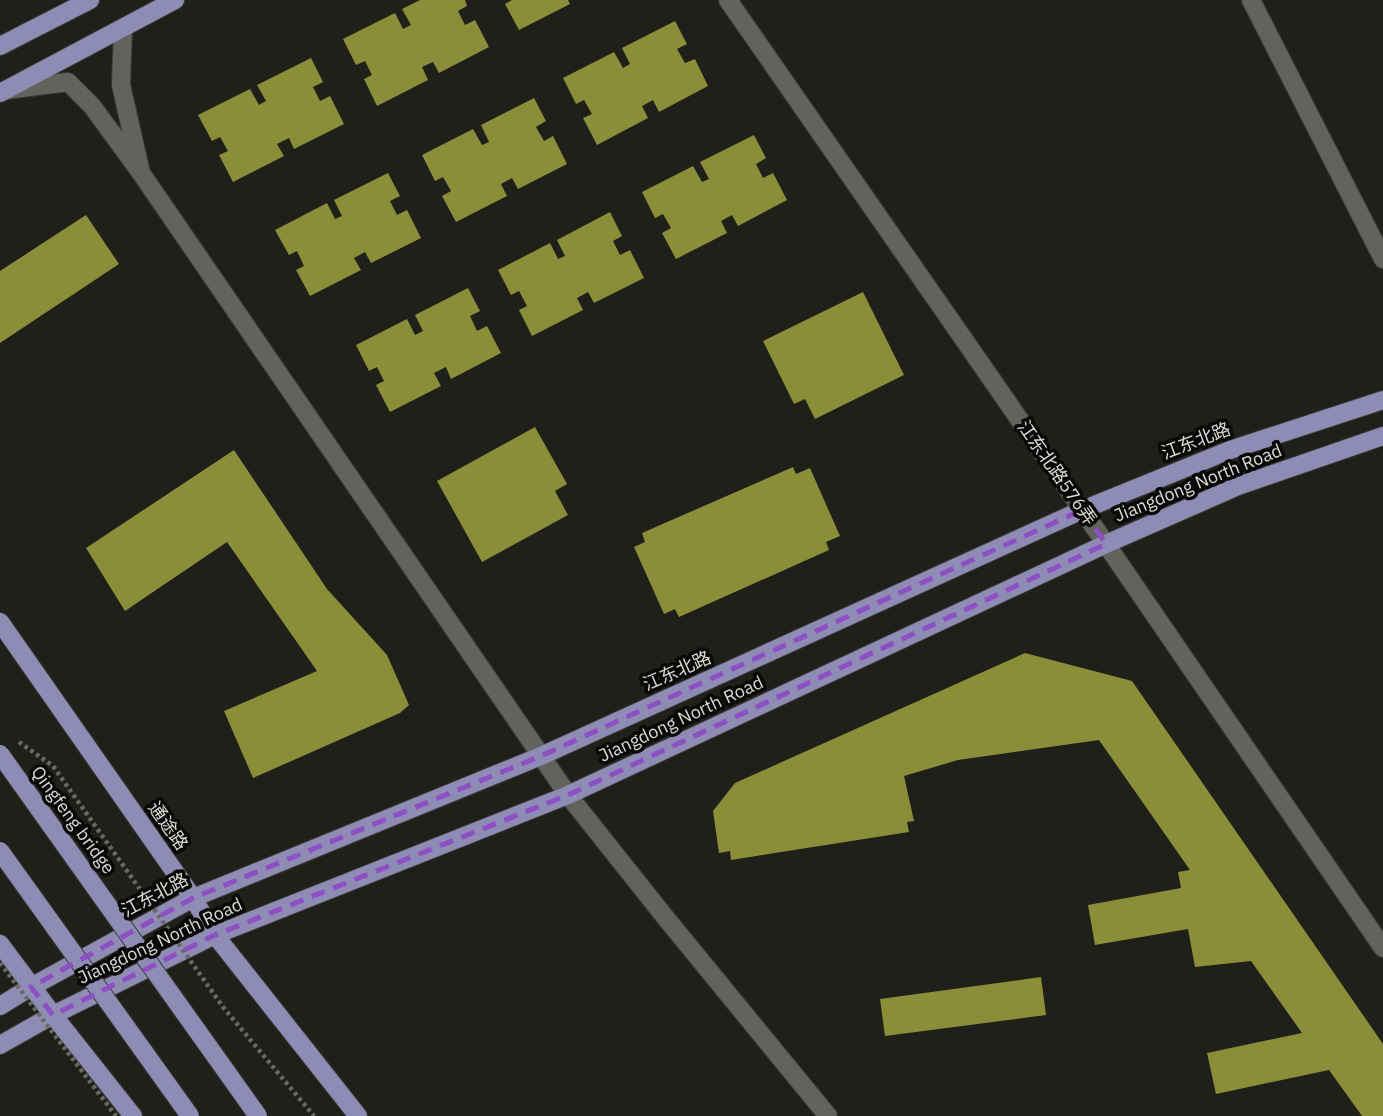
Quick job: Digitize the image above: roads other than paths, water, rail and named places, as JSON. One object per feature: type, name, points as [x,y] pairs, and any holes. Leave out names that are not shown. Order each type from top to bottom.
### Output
[{"type":"main road","points":[[0,46],[90,0]]},
{"type":"main road","points":[[3,92],[175,0]]},
{"type":"main road","name":"江东北路","points":[[0,1006],[193,898],[541,756],[1082,510],[1230,450],[1383,400]]},
{"type":"main road","name":"Jiangdong North Road","points":[[0,1045],[53,1015],[215,935],[568,795],[1106,544],[1238,486],[1383,436]]},
{"type":"main road","name":"通途路","points":[[0,622],[193,898],[215,935],[358,1116]]},
{"type":"main road","name":"Qingfeng bridge","points":[[0,754],[258,1116]]},
{"type":"main road","points":[[0,850],[190,1116]]},
{"type":"main road","points":[[0,944],[133,1116]]},
{"type":"street","name":"江东北路576弄","points":[[728,0],[1383,948]]},
{"type":"street","points":[[1251,0],[1383,259]]},
{"type":"street","points":[[123,28],[121,85],[141,173]]},
{"type":"street","points":[[3,92],[68,82],[93,106],[568,795],[828,1116]]}]
